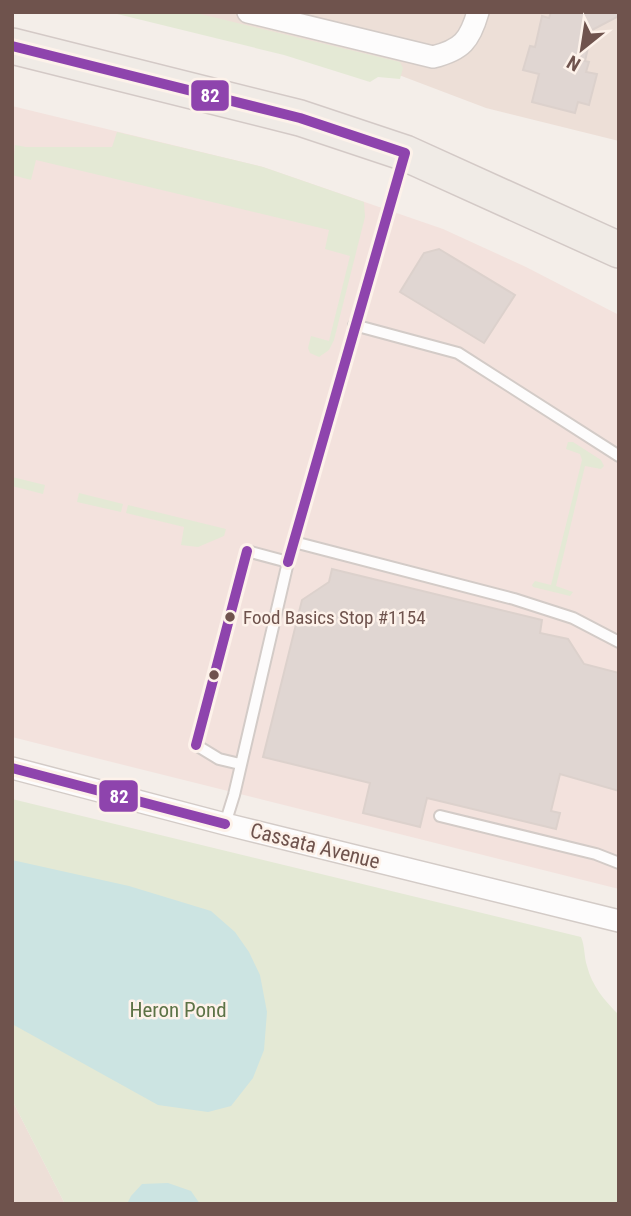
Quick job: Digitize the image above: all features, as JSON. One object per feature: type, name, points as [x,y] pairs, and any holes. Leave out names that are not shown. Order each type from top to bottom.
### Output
[{"type":"main road","points":[[12,46],[287,114],[405,153],[619,250]]},
{"type":"street","points":[[248,12],[433,57],[447,54],[463,45],[478,12]]},
{"type":"street","name":"Cassata Avenue","points":[[12,768],[225,824],[619,921]]},
{"type":"lane","points":[[225,824],[288,562],[405,153]]},
{"type":"lane","points":[[354,325],[458,353],[619,456]]},
{"type":"lane","points":[[294,542],[514,599],[573,618],[619,642]]},
{"type":"lane","points":[[240,764],[219,759],[196,745],[247,551],[288,562]]},
{"type":"lane","points":[[440,816],[597,854],[619,863]]},
{"type":"shaded area","points":[[141,12],[619,12],[619,141],[486,108],[391,72]]},
{"type":"shaded area","points":[[12,106],[263,167],[443,229],[526,267],[619,315],[619,889],[12,737]]},
{"type":"shaded area","points":[[12,1100],[65,1204],[12,1204]]},
{"type":"green space","points":[[109,12],[192,12],[400,62],[403,68],[400,79],[378,77],[370,82],[284,55]]},
{"type":"green space","points":[[117,132],[263,167],[364,202],[365,217],[334,340],[329,350],[319,357],[310,353],[308,348],[311,336],[329,341],[350,256],[325,249],[329,230],[36,160],[31,180],[12,175],[15,145],[112,147]]},
{"type":"green space","points":[[568,442],[573,442],[601,460],[604,466],[601,469],[585,466],[556,586],[573,592],[570,596],[532,585],[535,581],[551,585],[582,460],[580,454],[566,449]]},
{"type":"green space","points":[[12,477],[45,485],[43,494],[12,486]]},
{"type":"green space","points":[[79,493],[123,504],[121,512],[77,502]]},
{"type":"green space","points":[[128,505],[226,529],[224,536],[198,547],[181,545],[184,527],[126,513]]},
{"type":"green space","points":[[12,799],[581,937],[592,980],[619,1015],[619,1204],[65,1204],[12,1100]]},
{"type":"water","name":"Heron Pond","points":[[12,860],[129,886],[211,911],[235,932],[260,975],[267,1012],[264,1050],[253,1078],[231,1106],[208,1112],[158,1105],[12,1024]]},
{"type":"water","points":[[168,1183],[191,1191],[200,1204],[127,1204],[142,1184]]},
{"type":"building","points":[[551,12],[619,12],[619,16],[592,30],[585,61],[589,62],[586,72],[597,74],[589,105],[578,102],[575,113],[532,102],[539,74],[523,70],[530,46],[535,47],[542,16],[549,18]]},
{"type":"building","points":[[439,249],[515,295],[484,343],[400,292],[424,253]]},
{"type":"building","points":[[332,569],[542,620],[540,633],[568,639],[584,664],[619,673],[619,791],[560,774],[551,811],[560,813],[556,829],[427,798],[420,827],[363,813],[370,783],[263,757],[302,600],[329,582]]},
{"type":"transit line","name":"82","points":[[12,46],[300,118],[405,153]]},
{"type":"transit line","name":"82","points":[[288,562],[405,153]]},
{"type":"transit line","name":"82","points":[[196,745],[247,551]]},
{"type":"transit line","name":"82","points":[[12,768],[225,824]]},
{"type":"place","name":"Food Basics Stop #1154","points":[[230,617]]}]
